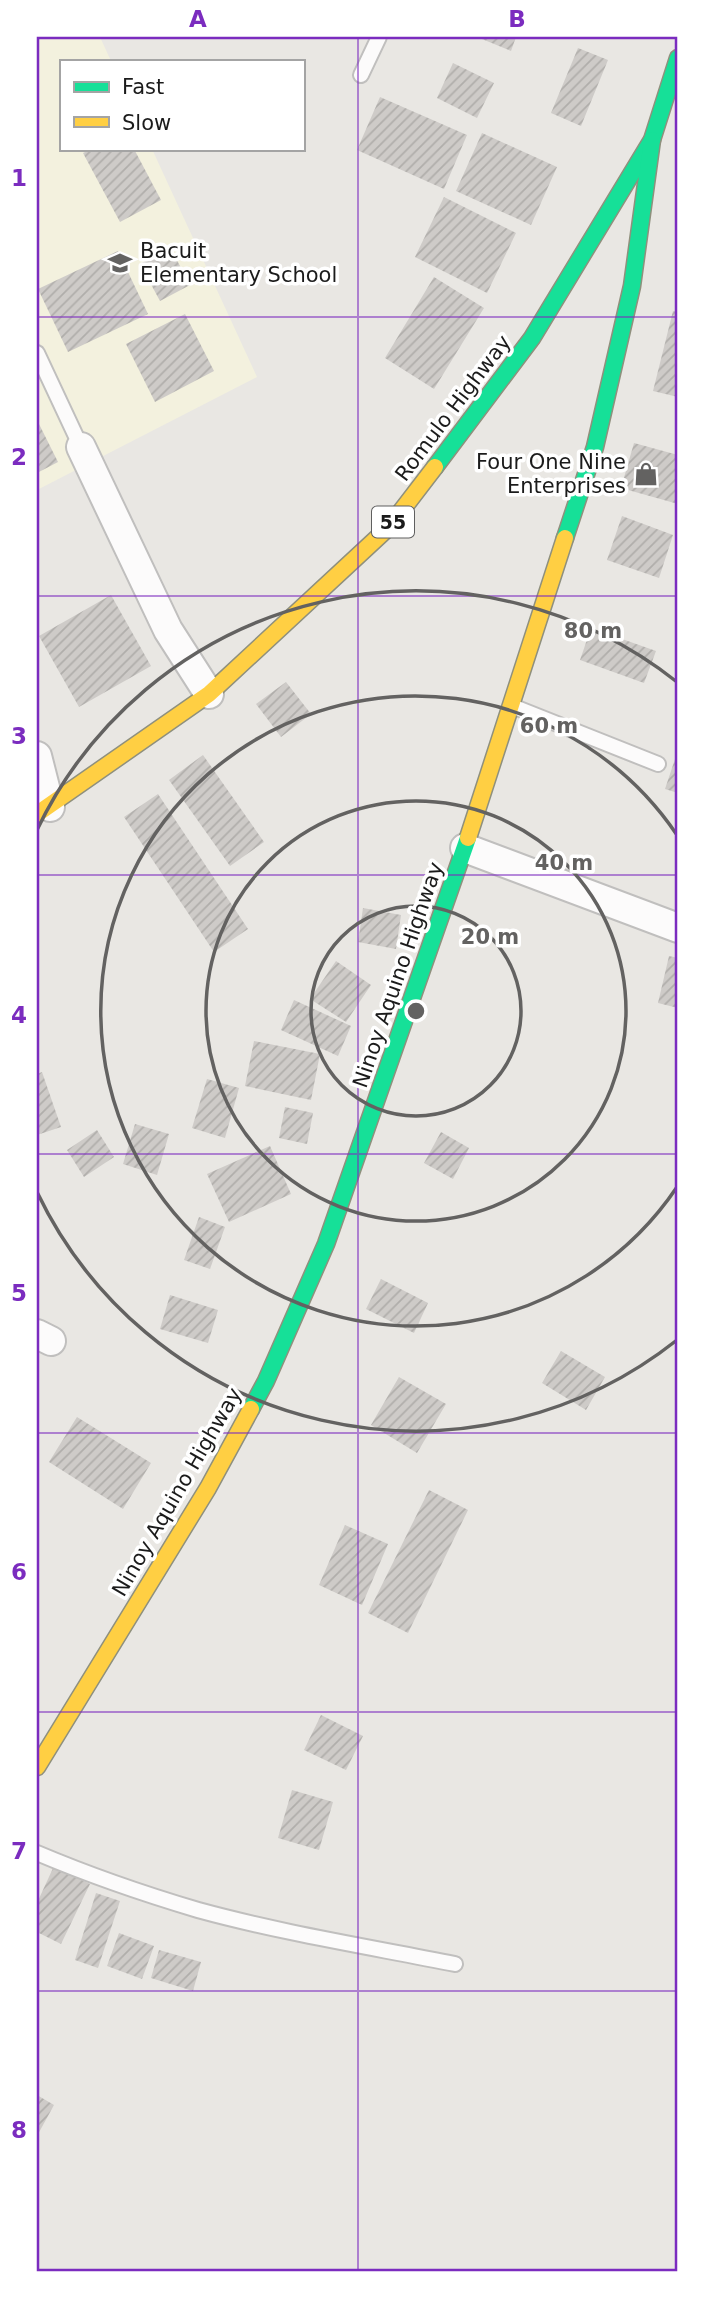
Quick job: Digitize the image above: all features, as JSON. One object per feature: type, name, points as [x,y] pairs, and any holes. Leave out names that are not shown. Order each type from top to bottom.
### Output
[{"type":"main road","name":"Romulo Highway","points":[[44,811],[209,694],[389,527],[532,338],[652,140],[678,58]]},
{"type":"main road","name":"Ninoy Aquino Highway","points":[[37,1768],[208,1488],[266,1381],[326,1244],[465,848],[594,447],[632,286],[652,140]]},
{"type":"street","points":[[81,447],[168,630],[209,694]]},
{"type":"street","points":[[37,756],[44,811]]},
{"type":"street","points":[[465,848],[678,928]]},
{"type":"lane","points":[[361,75],[379,37]]},
{"type":"lane","points":[[37,353],[81,447]]},
{"type":"lane","points":[[511,706],[658,764]]},
{"type":"lane","points":[[37,1853],[84,1872],[199,1910],[455,1964]]},
{"type":"shaded area","name":"Bacuit Elementary School","points":[[37,37],[100,37],[111,60],[60,60],[60,150],[152,150],[257,377],[37,490]]},
{"type":"building","points":[[477,37],[516,37],[511,51]]},
{"type":"building","points":[[578,48],[608,60],[581,126],[551,113]]},
{"type":"building","points":[[453,63],[494,83],[477,118],[437,98]]},
{"type":"building","points":[[380,97],[467,135],[444,189],[357,150]]},
{"type":"building","points":[[482,133],[557,167],[531,225],[456,191]]},
{"type":"building","points":[[89,150],[135,150],[161,200],[120,222],[83,153]]},
{"type":"building","points":[[444,197],[516,233],[487,293],[415,257]]},
{"type":"building","points":[[170,247],[190,285],[160,301],[140,264]]},
{"type":"building","points":[[118,251],[148,314],[68,352],[38,289]]},
{"type":"building","points":[[434,277],[484,308],[434,389],[385,358]]},
{"type":"building","points":[[673,311],[678,312],[678,397],[653,391]]},
{"type":"building","points":[[185,314],[214,371],[155,402],[126,344]]},
{"type":"building","points":[[37,420],[58,462],[37,473]]},
{"type":"building","points":[[634,443],[678,455],[678,504],[621,488]]},
{"type":"building","points":[[622,516],[673,535],[659,578],[607,560]]},
{"type":"building","points":[[111,595],[151,666],[79,707],[39,636]]},
{"type":"building","points":[[591,628],[656,651],[644,683],[580,660]]},
{"type":"building","points":[[286,682],[311,714],[281,737],[256,704]]},
{"type":"building","points":[[678,750],[678,793],[665,789]]},
{"type":"building","points":[[203,755],[264,842],[230,866],[169,780]]},
{"type":"building","points":[[158,794],[248,929],[214,952],[124,817]]},
{"type":"building","points":[[363,908],[401,915],[396,949],[358,942]]},
{"type":"building","points":[[669,956],[678,958],[678,1008],[658,1003]]},
{"type":"building","points":[[336,961],[371,985],[346,1022],[310,999]]},
{"type":"building","points":[[294,1000],[351,1026],[338,1056],[281,1030]]},
{"type":"building","points":[[254,1041],[320,1054],[311,1100],[245,1086]]},
{"type":"building","points":[[42,1072],[61,1127],[37,1135],[37,1074]]},
{"type":"building","points":[[207,1079],[239,1088],[225,1138],[192,1128]]},
{"type":"building","points":[[285,1107],[313,1113],[307,1144],[279,1138]]},
{"type":"building","points":[[135,1124],[169,1134],[157,1175],[123,1164]]},
{"type":"building","points":[[97,1130],[114,1157],[84,1177],[67,1150]]},
{"type":"building","points":[[441,1132],[469,1148],[453,1179],[424,1163]]},
{"type":"building","points":[[270,1146],[291,1194],[229,1222],[207,1174]]},
{"type":"building","points":[[199,1217],[225,1227],[210,1269],[184,1260]]},
{"type":"building","points":[[381,1279],[428,1303],[414,1333],[366,1309]]},
{"type":"building","points":[[170,1295],[218,1310],[208,1343],[160,1329]]},
{"type":"building","points":[[561,1351],[605,1377],[586,1410],[542,1383]]},
{"type":"building","points":[[399,1377],[446,1404],[417,1453],[371,1425]]},
{"type":"building","points":[[77,1417],[151,1463],[123,1509],[49,1462]]},
{"type":"building","points":[[429,1490],[468,1510],[408,1633],[368,1613]]},
{"type":"building","points":[[345,1525],[388,1544],[362,1605],[319,1585]]},
{"type":"building","points":[[321,1715],[363,1736],[346,1770],[304,1750]]},
{"type":"building","points":[[292,1790],[333,1802],[319,1850],[278,1838]]},
{"type":"building","points":[[54,1866],[90,1884],[61,1944],[37,1932],[37,1903]]},
{"type":"building","points":[[96,1893],[120,1901],[98,1968],[75,1960]]},
{"type":"building","points":[[119,1933],[154,1946],[142,1979],[107,1966]]},
{"type":"building","points":[[159,1950],[201,1962],[193,1991],[151,1978]]},
{"type":"building","points":[[37,2095],[54,2105],[37,2136]]},
{"type":"traffic: fast","points":[[435,467],[532,338],[652,140],[678,58]]},
{"type":"traffic: fast","points":[[565,538],[595,447],[632,286],[652,140]]},
{"type":"traffic: fast","points":[[251,1409],[326,1244],[468,838]]},
{"type":"traffic: slow","points":[[37,814],[209,694],[389,527],[435,467]]},
{"type":"traffic: slow","points":[[468,838],[565,538]]},
{"type":"traffic: slow","points":[[37,1767],[208,1488],[251,1409]]},
{"type":"place","name":"Bacuit Elementary School","points":[[120,263]]},
{"type":"place","name":"Four One Nine Enterprises","points":[[646,474]]}]
